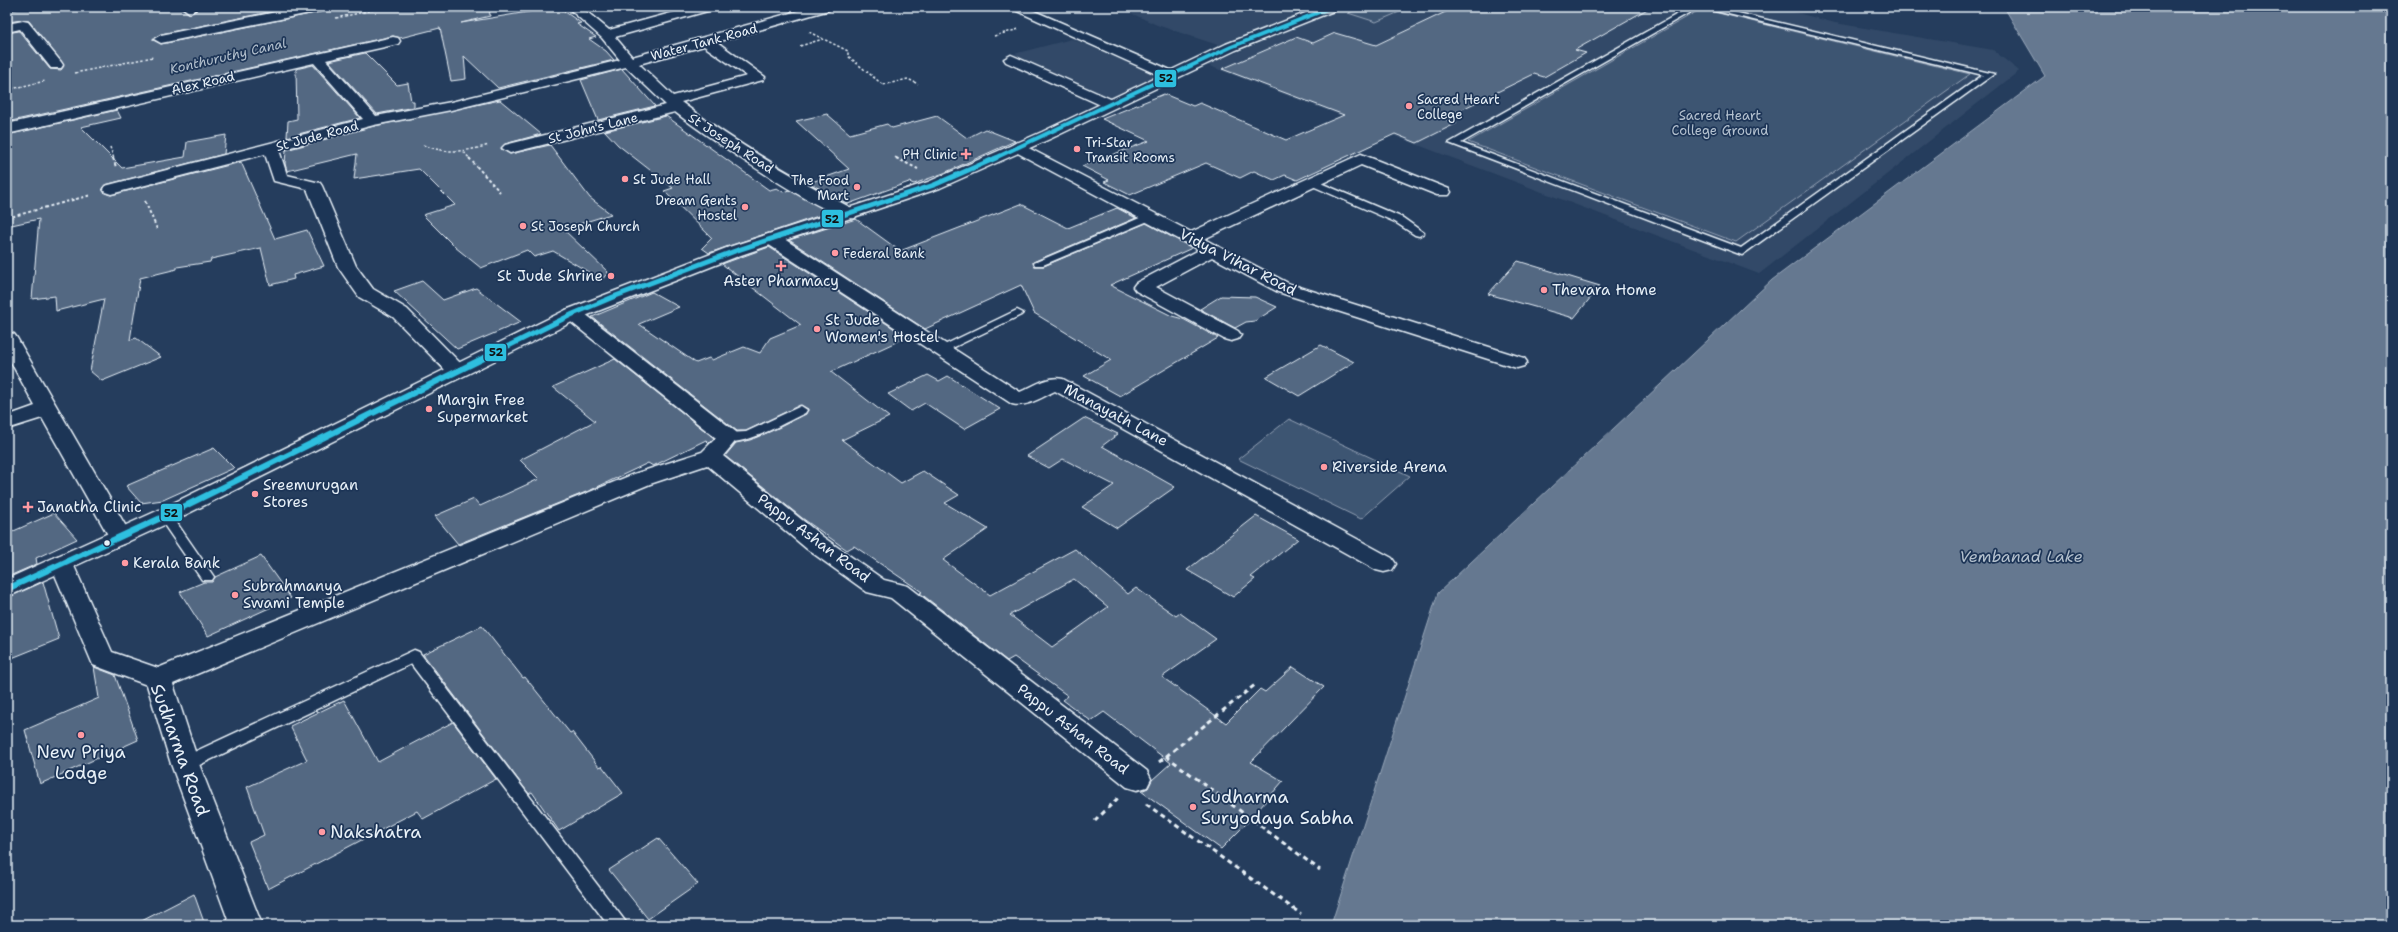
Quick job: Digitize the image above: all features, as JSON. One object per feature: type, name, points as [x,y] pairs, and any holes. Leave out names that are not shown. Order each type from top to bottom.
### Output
[{"type":"street","points":[[160,39],[320,7]]},
{"type":"street","name":"St Joseph Road","points":[[573,7],[608,35],[629,62],[673,104],[715,135],[787,180],[849,214]]},
{"type":"street","points":[[608,35],[707,7]]},
{"type":"street","name":"Water Tank Road","points":[[629,62],[785,20],[825,7]]},
{"type":"street","points":[[1014,7],[1170,75]]},
{"type":"street","points":[[7,589],[166,516],[573,314],[613,297],[772,239],[934,185],[1017,148],[1231,47],[1332,7]]},
{"type":"street","points":[[7,28],[23,25],[56,64]]},
{"type":"street","name":"Alex Road","points":[[7,129],[393,40]]},
{"type":"street","name":"St John's Lane","points":[[510,148],[673,104],[758,77],[706,41]]},
{"type":"street","points":[[317,58],[373,121]]},
{"type":"street","points":[[1011,59],[1110,104]]},
{"type":"street","name":"St Jude Road","points":[[111,190],[373,121],[451,106],[629,62]]},
{"type":"street","points":[[271,148],[280,178],[314,186],[347,267],[366,293],[400,313],[457,371]]},
{"type":"street","name":"Vidya Vihar Road","points":[[1017,148],[1284,288],[1517,362]]},
{"type":"street","points":[[1190,239],[1361,159],[1443,192]]},
{"type":"street","name":"Manayath Lane","points":[[772,239],[1019,400],[1056,383],[1174,446],[1384,564]]},
{"type":"street","points":[[1213,250],[1142,287],[1231,335]]},
{"type":"street","points":[[158,679],[642,480],[710,457],[728,437],[573,314]]},
{"type":"street","points":[[7,338],[120,537]]},
{"type":"street","points":[[7,423],[47,409]]},
{"type":"street","name":"Pappu Ashan Road","points":[[710,457],[821,547],[876,586],[898,592],[1132,784]]},
{"type":"street","name":"Sudharma Road","points":[[62,563],[102,658],[158,679],[185,764],[246,925]]},
{"type":"lane","points":[[1695,7],[1454,143],[1742,252],[1990,74],[1703,7]]},
{"type":"lane","points":[[1310,182],[1399,220],[1419,233]]},
{"type":"lane","points":[[1039,263],[1149,217]]},
{"type":"lane","points":[[942,349],[1017,313]]},
{"type":"lane","points":[[728,437],[748,436],[801,410]]},
{"type":"lane","points":[[166,516],[207,577]]},
{"type":"lane","points":[[185,764],[414,656],[619,925]]},
{"type":"path","points":[[785,20],[848,51],[848,56],[883,85],[908,79],[918,84]]},
{"type":"path","points":[[800,46],[824,39]]},
{"type":"path","points":[[423,145],[441,152],[464,152],[500,192]]},
{"type":"path","points":[[136,183],[158,229]]},
{"type":"path","points":[[7,218],[111,190]]},
{"type":"path","points":[[1095,821],[1132,784],[1256,684]]},
{"type":"path","points":[[1166,756],[1320,870]]},
{"type":"path","points":[[1132,784],[1301,914]]},
{"type":"shaded area","points":[[1118,7],[1315,7],[1221,46],[1157,25]]},
{"type":"shaded area","points":[[1344,7],[1775,7],[1835,23],[1993,50],[2019,71],[1759,274],[1207,65]]},
{"type":"shaded area","points":[[1072,39],[1159,75],[1108,99],[1010,55]]},
{"type":"green space","points":[[1363,7],[1411,7],[1376,22],[1348,13]]},
{"type":"green space","name":"Sacred Heart College Ground","points":[[1701,9],[1970,74],[1736,242],[1468,142]]},
{"type":"green space","name":"Riverside Arena","points":[[1289,419],[1410,476],[1361,519],[1238,459]]},
{"type":"water","name":"Vembanad Lake","points":[[2004,7],[2391,7],[2391,925],[1331,925],[1438,593],[1772,280],[2045,76]]},
{"type":"building","points":[[25,7],[181,7],[190,14],[197,10],[197,7],[293,7],[161,34],[153,40],[161,44],[320,12],[327,7],[489,7],[490,16],[461,23],[558,7],[581,23],[577,24],[596,37],[589,39],[606,51],[614,60],[498,88],[464,56],[466,79],[451,81],[440,28],[400,38],[393,36],[7,122],[7,33],[19,31],[50,69],[61,70],[64,66],[29,21],[23,20],[7,22],[7,11]]},
{"type":"building","name":"Sacred Heart College","points":[[1456,7],[1651,7],[1575,50],[1586,53],[1544,77],[1534,74],[1444,118],[1457,123],[1417,143],[1395,134],[1297,180],[1285,175],[1274,180],[1254,171],[1240,178],[1206,163],[1130,195],[1104,182],[1109,180],[1082,166],[1149,141],[1102,119],[1164,94],[1193,106],[1200,103],[1286,140],[1344,115],[1222,69],[1296,37],[1313,43],[1335,33],[1376,45]]},
{"type":"building","points":[[365,53],[397,85],[408,83],[411,101],[414,101],[414,107],[377,114],[329,61]]},
{"type":"building","points":[[313,65],[360,118],[287,137],[288,121],[297,119],[296,69]]},
{"type":"building","points":[[622,69],[655,106],[598,120],[581,80]]},
{"type":"building","points":[[500,100],[541,134],[505,144],[501,149],[510,154],[550,145],[590,198],[611,214],[563,229],[608,272],[602,280],[553,251],[534,257],[527,250],[481,268],[455,247],[423,215],[455,205],[419,169],[354,179],[357,154],[287,171],[285,164],[286,150],[374,126]]},
{"type":"building","points":[[117,110],[121,118],[81,127],[122,168],[185,157],[187,142],[226,135],[224,154],[105,185],[102,188],[105,193],[111,195],[241,162],[275,239],[307,230],[324,266],[293,275],[294,279],[270,285],[261,248],[211,259],[210,262],[177,267],[177,269],[140,278],[130,340],[136,338],[161,357],[102,381],[90,371],[104,299],[56,311],[55,296],[32,299],[39,219],[7,226],[7,135]]},
{"type":"building","points":[[827,114],[850,134],[887,124],[892,128],[937,116],[967,138],[985,129],[1015,141],[944,173],[914,184],[909,182],[848,204],[809,183],[849,169],[796,121]]},
{"type":"building","points":[[666,116],[769,190],[777,188],[783,192],[789,190],[830,212],[709,253],[702,248],[712,238],[664,191],[673,188],[618,145],[605,131]]},
{"type":"building","points":[[1021,204],[1068,228],[1117,208],[1136,218],[1033,262],[1035,266],[1044,266],[1146,223],[1192,248],[1110,285],[1172,316],[1183,319],[1218,338],[1120,396],[1084,376],[1111,360],[1034,313],[1021,285],[925,329],[789,240],[856,219],[900,251]]},
{"type":"building","points":[[769,247],[907,337],[831,372],[889,417],[842,440],[901,483],[923,471],[959,495],[945,503],[988,529],[943,560],[990,595],[1075,549],[1128,594],[1136,588],[1176,616],[1180,613],[1216,639],[1162,677],[1226,723],[1260,689],[1265,692],[1293,667],[1324,687],[1251,762],[1283,781],[1247,823],[1221,849],[1141,791],[1148,788],[1152,780],[1171,763],[1104,712],[1091,721],[1063,700],[1068,696],[1014,657],[1007,661],[920,593],[922,592],[854,546],[847,550],[802,518],[725,456],[736,443],[750,440],[776,429],[806,414],[808,409],[800,405],[746,431],[737,431],[592,317],[652,292],[679,307],[639,324],[696,363],[709,358],[712,360],[744,347],[760,353],[770,338],[801,325],[722,264]],"holes":[[[1074,579],[1108,607],[1052,647],[1010,615]]]},
{"type":"building","name":"Thevara Home","points":[[1518,261],[1600,286],[1574,318],[1488,294]]},
{"type":"building","points":[[422,281],[443,300],[476,288],[521,322],[457,349],[394,291]]},
{"type":"building","points":[[1221,296],[1255,297],[1277,307],[1255,321],[1246,322],[1235,328],[1200,309]]},
{"type":"building","points":[[1321,345],[1354,362],[1299,396],[1266,377]]},
{"type":"building","points":[[615,359],[714,438],[709,443],[706,440],[653,466],[648,463],[591,490],[458,544],[435,516],[474,499],[480,506],[539,479],[520,460],[595,421],[553,387]]},
{"type":"building","points":[[928,375],[939,381],[948,376],[1000,409],[964,429],[925,403],[911,411],[888,394]]},
{"type":"building","points":[[1084,418],[1118,434],[1102,446],[1175,487],[1117,528],[1082,507],[1114,485],[1063,459],[1049,468],[1027,456]]},
{"type":"building","points":[[214,448],[234,468],[163,500],[141,503],[126,486]]},
{"type":"building","points":[[54,513],[77,539],[36,558],[37,564],[7,577],[7,534]]},
{"type":"building","points":[[1256,516],[1298,539],[1251,577],[1255,579],[1233,597],[1187,570]]},
{"type":"building","name":"Subrahmanya Swami Temple","points":[[261,556],[291,598],[208,636],[180,592],[204,582],[212,582],[215,577]]},
{"type":"building","points":[[43,582],[59,639],[7,660],[7,598]]},
{"type":"building","points":[[482,626],[523,678],[525,677],[570,733],[572,732],[599,767],[602,766],[623,793],[559,831],[532,792],[529,794],[423,654]]},
{"type":"building","name":"New Priya Lodge","points":[[94,667],[115,675],[138,740],[40,784],[25,730],[99,698]]},
{"type":"building","points":[[344,700],[378,762],[453,722],[496,779],[423,819],[417,811],[268,889],[249,842],[264,835],[247,787],[307,760],[290,726]]},
{"type":"building","points":[[658,838],[698,884],[648,919],[609,870]]},
{"type":"building","points":[[194,894],[205,925],[134,925]]},
{"type":"transit line","name":"52","points":[[7,589],[165,516],[573,314],[613,297],[735,251],[934,185],[1047,135],[1231,47],[1332,7]]},
{"type":"place","name":"Sacred Heart College","points":[[1409,106]]},
{"type":"place","name":"Tri-Star Transit Rooms","points":[[1077,149]]},
{"type":"place","name":"PH Clinic","points":[[966,154]]},
{"type":"place","name":"St Jude Hall","points":[[625,179]]},
{"type":"place","name":"The Food Mart","points":[[857,187]]},
{"type":"place","name":"Dream Gents Hostel","points":[[745,207]]},
{"type":"place","name":"St Joseph Church","points":[[523,226]]},
{"type":"place","name":"Federal Bank","points":[[835,253]]},
{"type":"place","name":"Aster Pharmacy","points":[[781,266]]},
{"type":"place","name":"St Jude Shrine","points":[[611,276]]},
{"type":"place","name":"Thevara Home","points":[[1544,290]]},
{"type":"place","name":"St Jude Women's Hostel","points":[[817,329]]},
{"type":"place","name":"Margin Free Supermarket","points":[[429,409]]},
{"type":"place","name":"Riverside Arena","points":[[1324,467]]},
{"type":"place","name":"Sreemurugan Stores","points":[[255,494]]},
{"type":"place","name":"Janatha Clinic","points":[[28,507]]},
{"type":"place","name":"Kerala Bank","points":[[125,563]]},
{"type":"place","name":"Subrahmanya Swami Temple","points":[[235,595]]},
{"type":"place","name":"New Priya Lodge","points":[[81,735]]},
{"type":"place","name":"Sudharma Suryodaya Sabha","points":[[1193,807]]},
{"type":"place","name":"Nakshatra","points":[[322,832]]},
{"type":"water label","name":"Konthuruthy Canal","points":[[228,56]]}]
